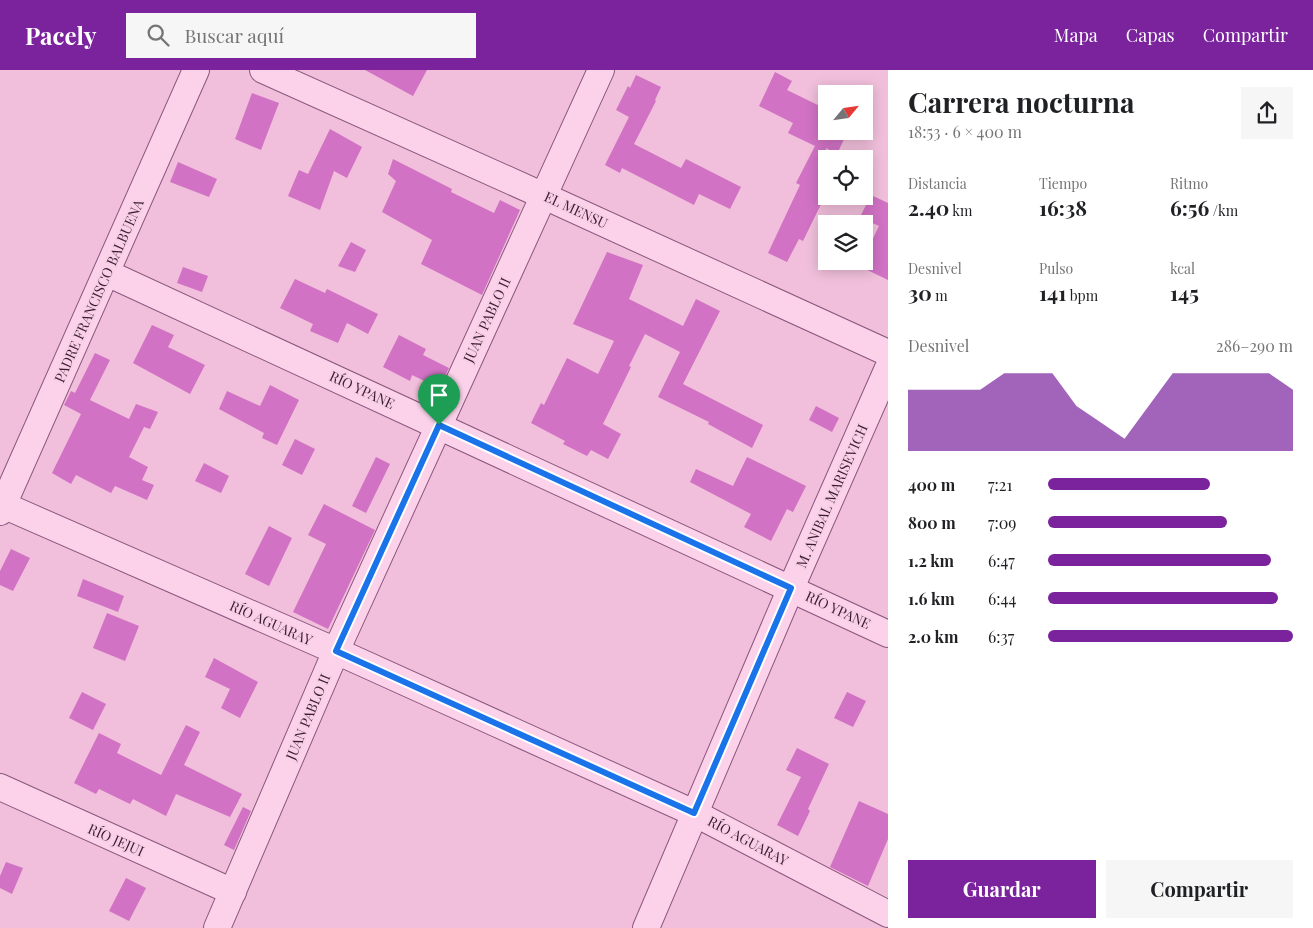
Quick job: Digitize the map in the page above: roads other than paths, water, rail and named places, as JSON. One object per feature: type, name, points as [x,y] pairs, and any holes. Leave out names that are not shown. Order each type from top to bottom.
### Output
[{"type":"street","name":"PADRE FRANCISCO BALBUENA","points":[[2,509],[196,70]]},
{"type":"street","name":"EL MENSU","points":[[263,70],[888,353]]},
{"type":"street","name":"JUAN PABLO II","points":[[217,928],[336,651],[601,70]]},
{"type":"street","name":"RÍO YPANE","points":[[107,273],[888,634]]},
{"type":"street","name":"M. ANIBAL MARISEVICH","points":[[646,928],[791,588],[888,368]]},
{"type":"street","name":"RÍO AGUARAY","points":[[2,509],[336,651],[694,813],[888,914]]},
{"type":"street","name":"RÍO JEJUI","points":[[0,788],[233,892]]}]
